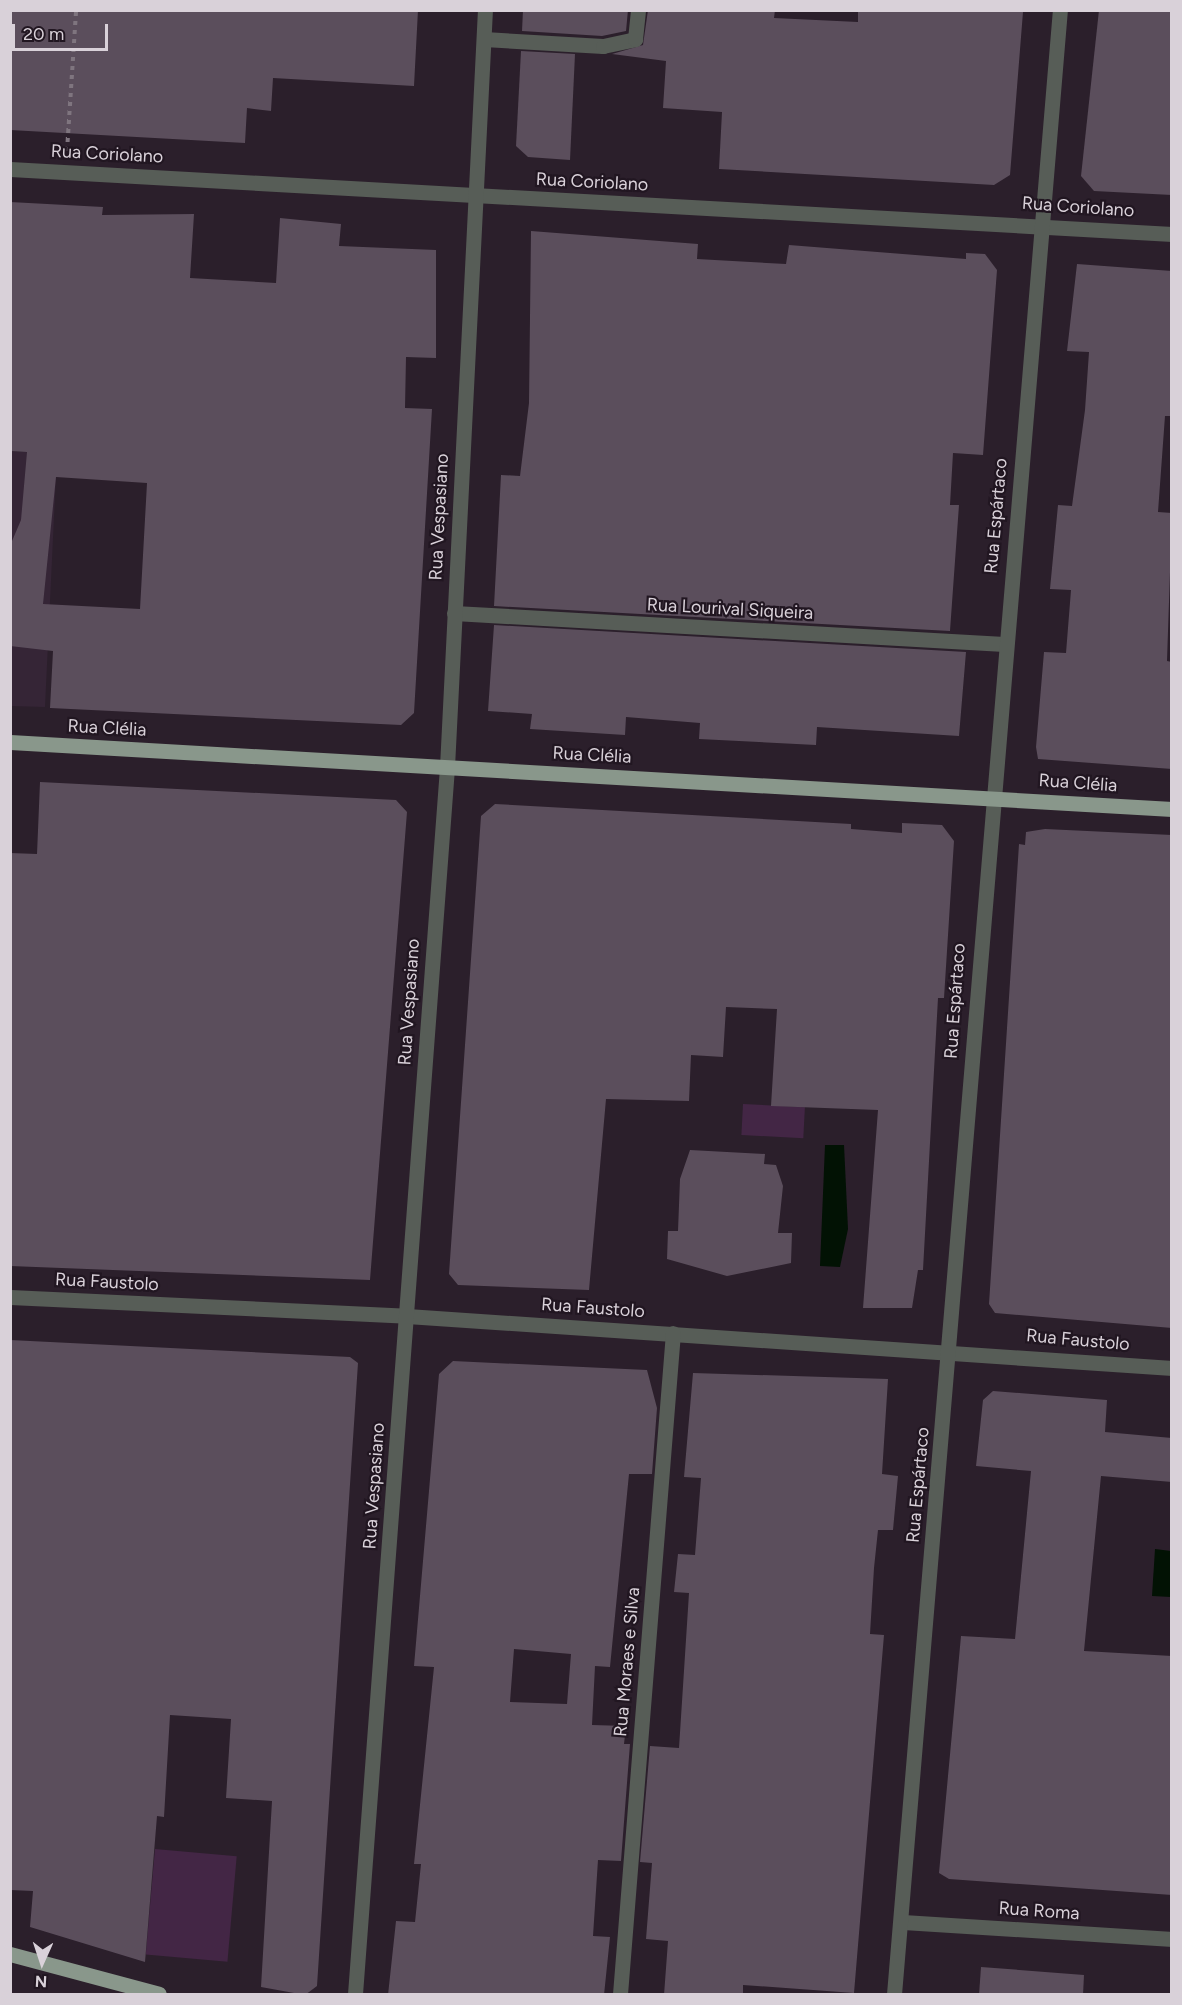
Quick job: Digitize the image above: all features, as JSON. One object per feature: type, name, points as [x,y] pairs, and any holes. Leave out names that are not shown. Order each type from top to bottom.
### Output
[{"type":"main road","name":"Rua Clélia","points":[[10,742],[991,796],[1172,809]]},
{"type":"main road","points":[[10,1954],[159,1995]]},
{"type":"street","name":"Rua Vespasiano","points":[[355,1995],[447,767],[485,10]]},
{"type":"street","points":[[484,39],[603,46],[635,39],[638,10]]},
{"type":"street","name":"Rua Espártaco","points":[[894,1995],[903,1922],[991,796],[1060,10]]},
{"type":"street","name":"Rua Coriolano","points":[[10,168],[475,195],[1041,223],[1172,234]]},
{"type":"street","name":"Rua Lourival Siqueira","points":[[454,613],[1004,644]]},
{"type":"street","name":"Rua Faustolo","points":[[10,1297],[406,1316],[948,1349],[1172,1368]]},
{"type":"street","name":"Rua Moraes e Silva","points":[[620,1995],[672,1333]]},
{"type":"street","name":"Rua Roma","points":[[903,1922],[1172,1939]]},
{"type":"path","points":[[66,172],[76,10]]},
{"type":"shaded area","points":[[10,451],[57,454],[45,707],[11,706]]},
{"type":"shaded area","points":[[743,1104],[805,1107],[803,1138],[741,1135]]},
{"type":"shaded area","points":[[825,1145],[844,1145],[848,1229],[840,1267],[820,1266]]},
{"type":"shaded area","points":[[1155,1549],[1171,1551],[1171,1597],[1152,1596]]},
{"type":"shaded area","points":[[155,1849],[237,1856],[227,1962],[146,1955]]},
{"type":"building","points":[[10,10],[418,10],[414,86],[273,78],[271,111],[247,108],[245,143],[10,130]]},
{"type":"building","points":[[523,10],[628,10],[626,31],[602,36],[522,31]]},
{"type":"building","points":[[648,10],[775,10],[774,18],[858,22],[858,10],[1023,12],[1010,175],[994,185],[719,169],[722,112],[663,108],[666,61],[612,54],[643,45]]},
{"type":"building","points":[[1099,10],[1172,10],[1172,195],[1094,191],[1081,176]]},
{"type":"building","points":[[521,51],[575,54],[570,160],[528,157],[516,146]]},
{"type":"building","points":[[10,202],[103,207],[102,215],[194,214],[190,278],[276,283],[280,218],[341,224],[339,246],[436,250],[436,358],[406,357],[405,408],[432,409],[414,713],[401,725],[50,708],[53,651],[10,646],[12,541],[21,520],[27,452],[10,451]],"holes":[[[56,477],[147,483],[140,609],[43,604]]]},
{"type":"building","points":[[531,231],[698,244],[697,259],[786,264],[789,245],[966,259],[966,253],[985,254],[997,270],[983,455],[953,453],[950,505],[959,505],[950,631],[494,606],[501,475],[520,476],[529,403]]},
{"type":"building","points":[[1077,264],[1172,271],[1172,416],[1165,416],[1158,512],[1172,513],[1167,661],[1172,662],[1172,769],[1038,759],[1036,747],[1044,652],[1066,653],[1071,590],[1050,589],[1058,505],[1072,506],[1085,410],[1089,352],[1067,351]]},
{"type":"building","points":[[494,625],[966,652],[959,736],[817,727],[816,745],[699,739],[700,723],[626,717],[625,735],[530,729],[532,714],[488,711]]},
{"type":"building","points":[[40,782],[396,800],[407,812],[370,1280],[10,1266],[10,853],[37,854]]},
{"type":"building","points":[[495,804],[851,824],[851,829],[902,833],[902,823],[942,825],[954,841],[944,998],[938,998],[923,1270],[918,1270],[912,1308],[863,1308],[878,1110],[771,1106],[777,1009],[726,1007],[723,1057],[691,1055],[689,1101],[606,1099],[589,1290],[458,1285],[449,1274],[481,816]]},
{"type":"building","points":[[1045,829],[1172,835],[1172,1328],[995,1313],[989,1304],[1019,844],[1025,845],[1026,832]]},
{"type":"building","points":[[690,1150],[765,1154],[764,1164],[776,1165],[783,1186],[778,1233],[792,1233],[791,1263],[727,1276],[667,1259],[668,1231],[678,1231],[680,1179]]},
{"type":"building","points":[[10,1340],[350,1357],[358,1363],[317,1986],[305,1995],[261,1987],[272,1801],[226,1798],[231,1719],[170,1715],[164,1817],[157,1816],[145,1962],[30,1927],[33,1891],[10,1890]]},
{"type":"building","points":[[453,1361],[647,1370],[657,1408],[652,1474],[629,1474],[610,1667],[595,1666],[592,1725],[626,1726],[624,1744],[630,1744],[621,1861],[598,1860],[593,1936],[610,1937],[604,1995],[388,1995],[396,1921],[415,1922],[421,1864],[414,1864],[434,1667],[414,1666],[439,1374]],"holes":[[[514,1649],[571,1654],[567,1704],[510,1702]]]},
{"type":"building","points":[[693,1373],[888,1379],[882,1474],[898,1476],[893,1530],[878,1530],[874,1568],[870,1634],[884,1635],[854,1993],[743,1985],[743,1995],[664,1995],[668,1941],[646,1939],[652,1863],[640,1862],[650,1746],[679,1748],[689,1593],[674,1592],[678,1554],[695,1555],[701,1478],[684,1477]]},
{"type":"building","points":[[993,1391],[1107,1400],[1105,1432],[1172,1438],[1172,1482],[1101,1476],[1084,1651],[1172,1656],[1172,1895],[949,1879],[939,1873],[961,1636],[1015,1639],[1031,1471],[976,1466],[983,1400]]},
{"type":"building","points":[[981,1967],[1084,1975],[1083,1995],[979,1995]]}]
